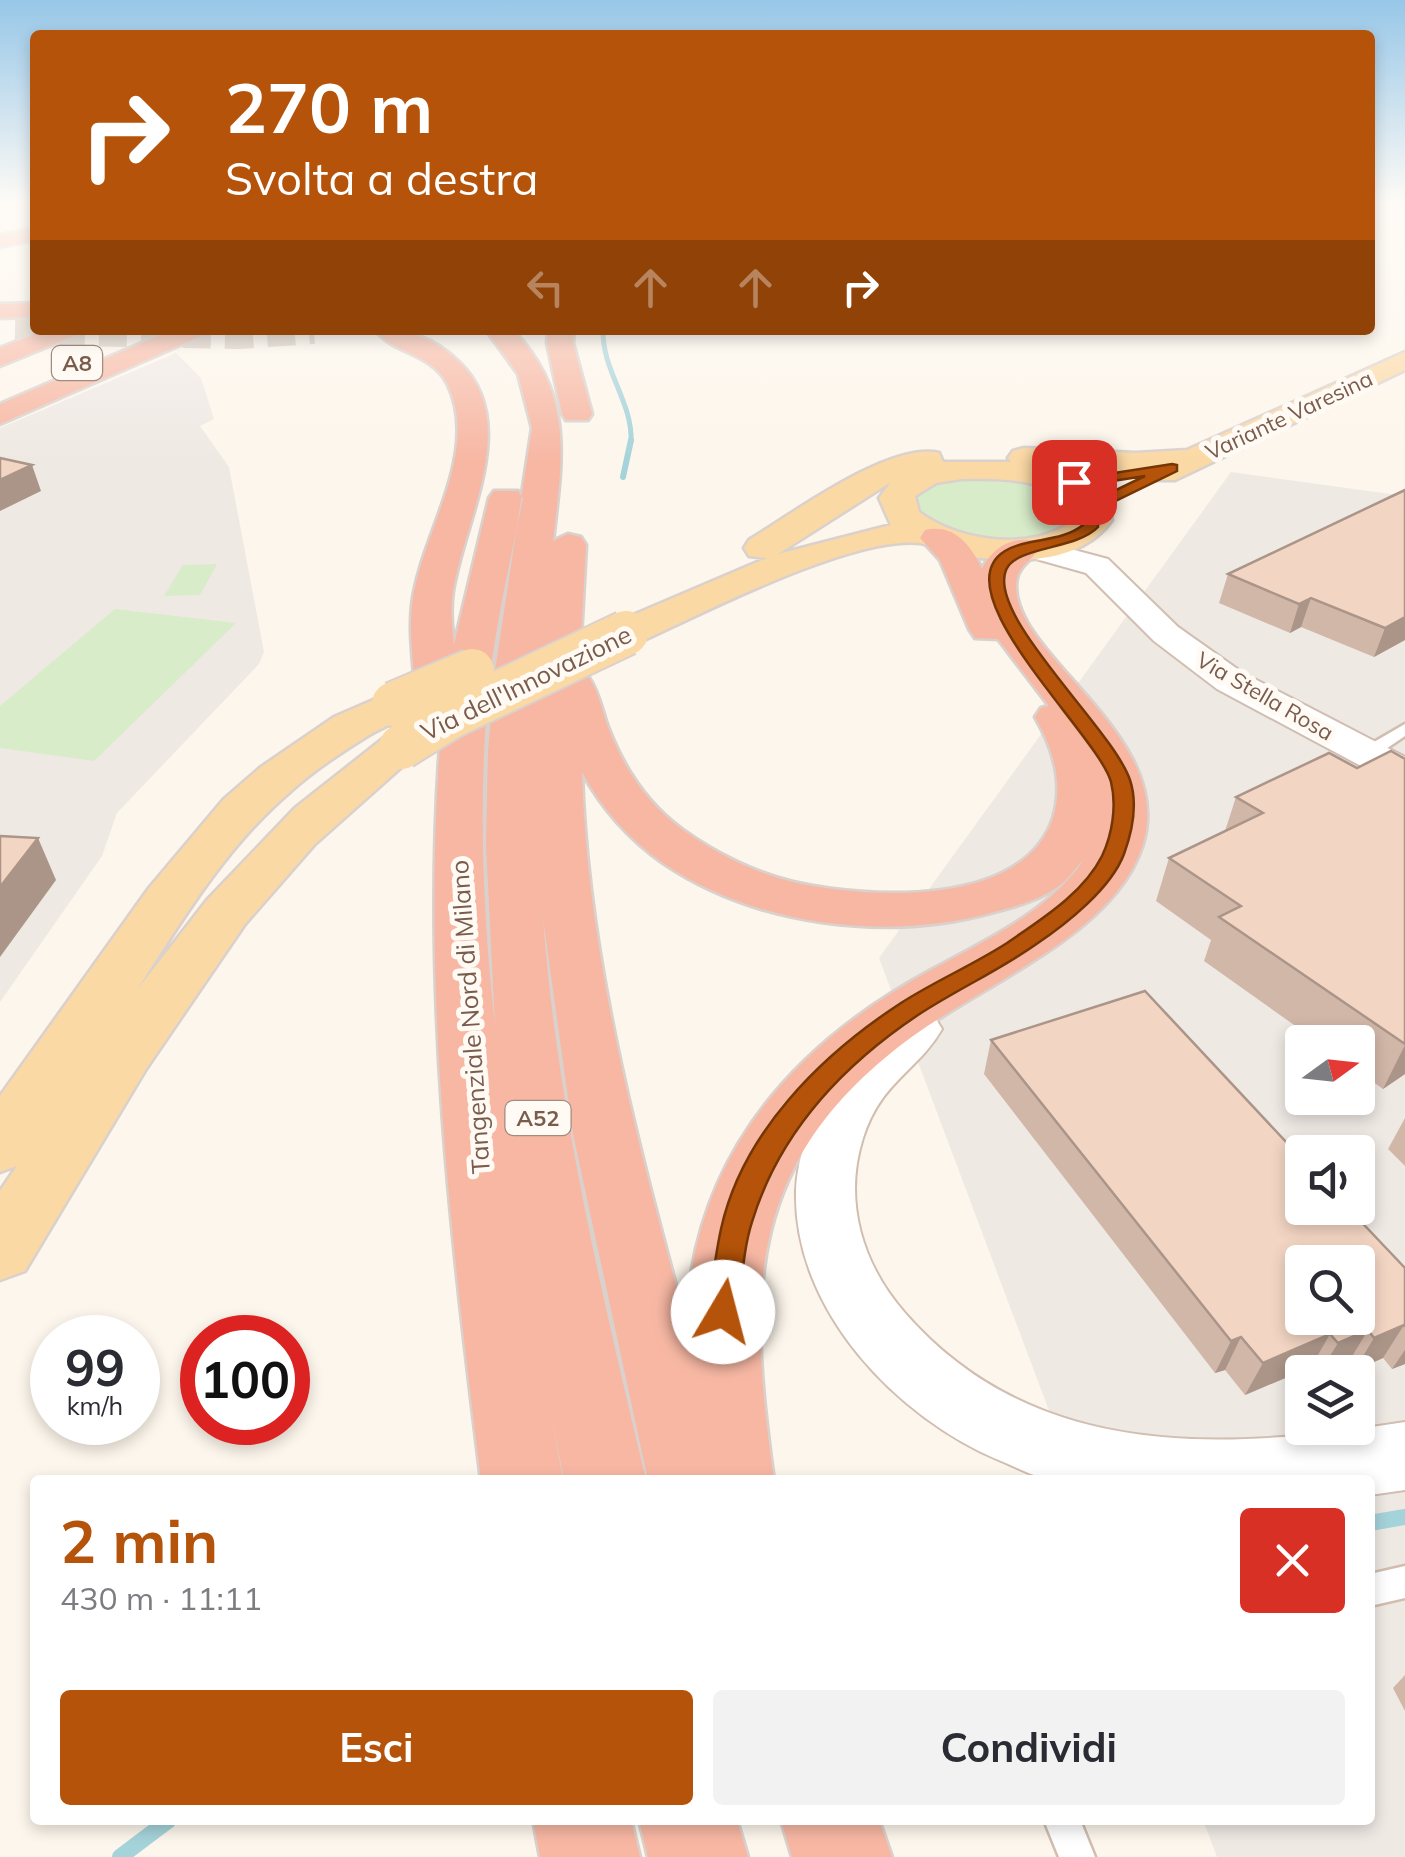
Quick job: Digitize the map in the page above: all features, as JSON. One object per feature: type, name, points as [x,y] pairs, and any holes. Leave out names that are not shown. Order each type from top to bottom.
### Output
[{"type":"highway","points":[[5,323],[30,312]]},
{"type":"highway","points":[[0,358],[55,335]]},
{"type":"highway","name":"A8","points":[[0,395],[143,335]]},
{"type":"highway","points":[[0,415],[182,335]]},
{"type":"highway","points":[[56,390],[208,335]]},
{"type":"highway","points":[[400,335],[446,363],[466,391],[474,423],[469,470],[438,572],[432,613],[439,673],[435,783],[468,1063]]},
{"type":"highway","name":"Tangenziale Nord di Milano","points":[[475,335],[500,365],[514,396],[517,436],[464,717],[458,912],[478,1166],[521,1475]]},
{"type":"highway","name":"Tangenziale Nord di Milano","points":[[503,335],[530,368],[545,406],[548,428],[512,715],[514,917],[528,1048],[552,1208],[604,1475]]},
{"type":"highway","points":[[532,335],[550,355],[572,396]]},
{"type":"highway","points":[[561,335],[578,442]]},
{"type":"highway","name":"A8","points":[[0,376],[98,337]]},
{"type":"highway","points":[[689,1475],[612,1159],[568,906],[557,733],[568,541],[573,600],[572,675],[578,705],[598,760],[634,812],[688,855],[748,884],[813,904],[904,911],[967,902],[1020,885],[1067,846],[1081,814],[1080,777],[1070,740],[1052,710],[993,636],[956,555],[931,535]]},
{"type":"highway","points":[[733,1475],[720,1342],[736,1226],[758,1168],[797,1106],[830,1072],[910,1009],[985,968],[1054,922],[1078,900],[1111,860],[1124,822],[1121,781],[1111,760],[1031,656],[1004,614],[996,582],[998,569],[1005,558],[1027,549]]},
{"type":"highway","points":[[569,1825],[572,1857]]},
{"type":"highway","points":[[583,1825],[590,1857]]},
{"type":"highway","points":[[689,1825],[698,1857]]},
{"type":"highway","points":[[792,1825],[802,1857]]},
{"type":"highway","points":[[832,1825],[842,1857]]},
{"type":"main road","name":"Variante Varesina","points":[[1092,507],[1405,360]]},
{"type":"main road","points":[[762,548],[808,524],[876,477],[914,462],[969,456],[1184,464]]},
{"type":"main road","name":"Variante Varesina","points":[[1060,484],[1184,464]]},
{"type":"main road","name":"Via dell'Innovazione","points":[[0,1146],[168,900],[240,810],[278,777],[350,727],[398,725],[451,716],[762,548],[816,530],[939,472],[1018,472],[1060,484]]},
{"type":"main road","points":[[1027,549],[1065,542],[1084,533],[1094,520],[1092,507],[1080,494],[1060,484]]},
{"type":"main road","points":[[906,485],[896,498],[898,512],[931,535]]},
{"type":"main road","name":"Via dell'Innovazione","points":[[624,620],[834,546],[878,536],[931,535],[986,548],[1027,549]]},
{"type":"main road","name":"Via dell'Innovazione","points":[[0,1250],[164,992],[265,866],[398,725]]},
{"type":"street","name":"Via Stella Rosa","points":[[1027,549],[1097,566],[1146,617],[1218,672],[1405,773]]},
{"type":"street","points":[[985,968],[897,1044],[861,1082],[846,1108],[824,1170],[824,1217],[837,1266],[876,1328],[934,1383],[1010,1431],[1125,1467],[1174,1475]]},
{"type":"street","points":[[1266,1475],[1405,1456]]},
{"type":"lane","points":[[1368,754],[1405,729]]},
{"type":"lane","points":[[1375,1589],[1405,1582]]},
{"type":"lane","points":[[1064,1825],[1077,1857]]},
{"type":"shaded area","points":[[176,353],[201,378],[214,419],[200,426],[229,467],[264,652],[259,664],[117,813],[102,856],[0,1002],[0,428]]},
{"type":"shaded area","points":[[1231,472],[1405,496],[1405,1857],[1217,1857],[1205,1825],[1375,1825],[1375,1475],[1073,1475],[879,958]]},
{"type":"green space","points":[[981,476],[1051,489],[1069,506],[1072,519],[1045,535],[991,541],[956,535],[915,510],[914,499],[927,487]]},
{"type":"green space","points":[[217,564],[200,595],[164,596],[183,565]]},
{"type":"green space","points":[[115,609],[236,623],[94,761],[0,748],[0,706]]},
{"type":"building","points":[[0,458],[32,465],[0,480]]},
{"type":"building","points":[[1405,490],[1405,617],[1385,628],[1311,598],[1299,604],[1228,574]]},
{"type":"building","points":[[1391,751],[1405,759],[1405,1044],[1219,917],[1241,906],[1169,858],[1263,813],[1236,797],[1329,753],[1357,768]]},
{"type":"building","points":[[0,836],[38,838],[0,887]]},
{"type":"building","points":[[1145,991],[1285,1141],[1285,1225],[1364,1225],[1405,1268],[1405,1326],[1374,1338],[1375,1245],[1285,1245],[1285,1335],[1328,1335],[1263,1363],[1241,1337],[1231,1341],[991,1040]]},
{"type":"building","points":[[1331,1335],[1356,1335],[1338,1343]]},
{"type":"waterway","points":[[603,335],[607,359],[627,413],[631,440]]},
{"type":"waterway","points":[[623,477],[631,440]]},
{"type":"waterway","points":[[1375,1522],[1405,1517]]},
{"type":"waterway","points":[[120,1857],[162,1825]]},
{"type":"tunnel","points":[[15,331],[30,331]]},
{"type":"route","points":[[723,1312],[736,1226],[752,1181],[797,1106],[830,1072],[910,1009],[985,968],[1054,922],[1096,881],[1111,860],[1124,822],[1121,781],[1078,712],[1015,634],[998,597],[998,569],[1005,558],[1021,549],[1052,546],[1076,538],[1094,520],[1092,507],[1172,468],[1074,482]]}]
